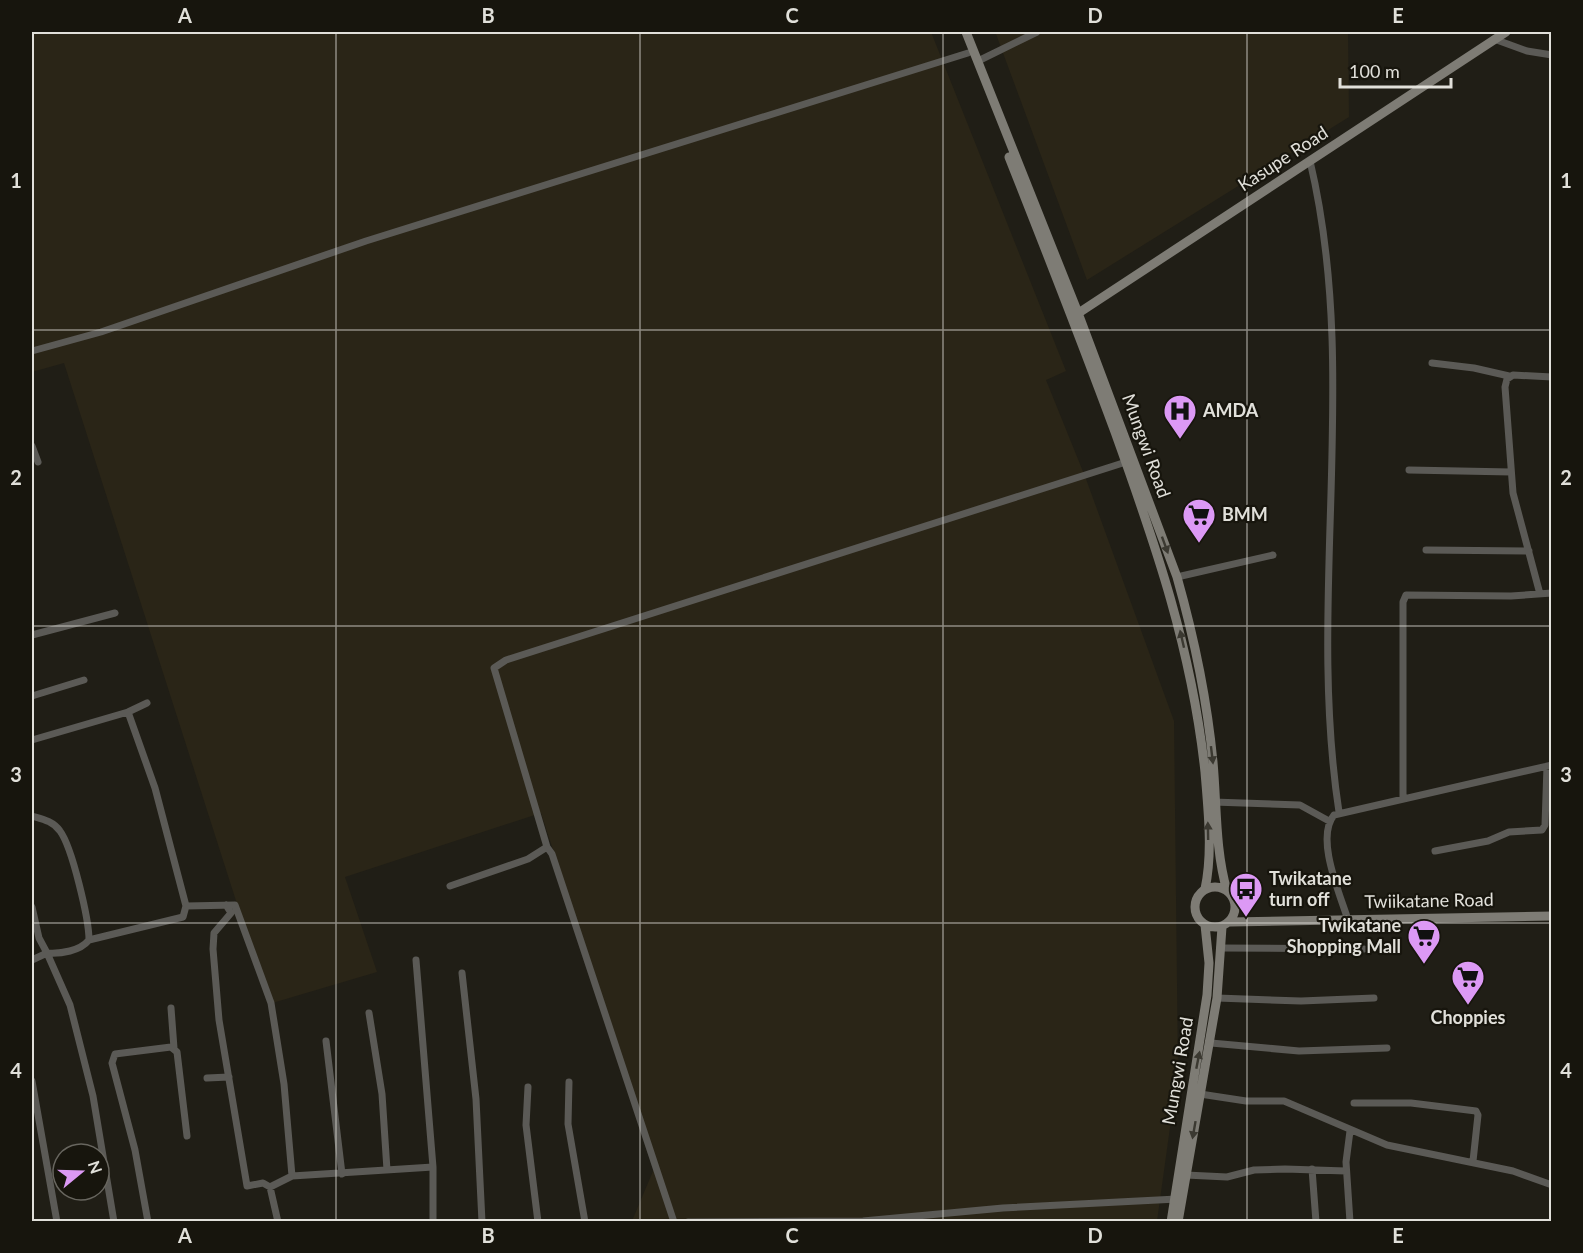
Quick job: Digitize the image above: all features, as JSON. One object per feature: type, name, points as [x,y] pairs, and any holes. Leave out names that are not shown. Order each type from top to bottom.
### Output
[{"type":"main road","name":"Mungwi Road","points":[[960,32],[1076,315],[1167,578],[1199,722],[1219,860],[1227,891]]},
{"type":"main road","name":"Mungwi Road","points":[[966,32],[1177,577],[1190,621],[1204,692],[1212,802],[1208,874],[1204,890]]},
{"type":"main road","name":"Kasupe Road","points":[[1076,315],[1506,32]]},
{"type":"main road","points":[[1236,907],[1226,924],[1205,925],[1196,914],[1195,907],[1199,894],[1216,886],[1227,891],[1236,907],[1256,920]]},
{"type":"main road","name":"Twiikatane Road","points":[[1226,924],[1256,920],[1551,916]]},
{"type":"main road","name":"Mungwi Road","points":[[1172,1221],[1186,1175],[1211,1043],[1220,948],[1226,924]]},
{"type":"main road","name":"Mungwi Road","points":[[1178,1221],[1179,1199],[1207,995],[1209,963],[1205,925]]},
{"type":"street","points":[[978,61],[1037,32]]},
{"type":"street","points":[[1494,39],[1527,51],[1551,55]]},
{"type":"street","points":[[32,351],[101,332],[366,241],[968,54]]},
{"type":"street","points":[[1310,161],[1321,213],[1330,276],[1333,386],[1328,709],[1339,812]]},
{"type":"street","points":[[1432,363],[1474,368],[1509,376],[1551,377]]},
{"type":"street","points":[[1509,376],[1505,387],[1513,493],[1540,594]]},
{"type":"street","points":[[32,446],[38,462]]},
{"type":"street","points":[[674,1221],[622,1059],[552,854],[547,847],[494,668],[498,664],[1126,462]]},
{"type":"street","points":[[1409,470],[1511,472]]},
{"type":"street","points":[[1426,550],[1529,550]]},
{"type":"street","points":[[1177,577],[1273,555]]},
{"type":"street","points":[[1403,798],[1403,602],[1406,595],[1551,592]]},
{"type":"street","points":[[32,635],[115,613]]},
{"type":"street","points":[[32,696],[84,680]]},
{"type":"street","points":[[32,740],[128,712],[147,703]]},
{"type":"street","points":[[32,960],[47,953],[72,951],[85,945],[89,940],[183,917],[186,906],[155,788],[128,712]]},
{"type":"street","points":[[1348,920],[1331,866],[1327,838],[1329,821],[1339,812],[1549,765],[1545,825],[1542,830],[1509,832],[1488,841],[1435,852]]},
{"type":"street","points":[[1212,802],[1300,805],[1329,821]]},
{"type":"street","points":[[32,816],[50,822],[64,837],[85,910],[89,940]]},
{"type":"street","points":[[450,886],[528,859],[547,847]]},
{"type":"street","points":[[226,905],[231,913],[214,933],[213,949],[219,1020],[236,1127],[247,1186],[263,1183],[270,1187],[278,1221]]},
{"type":"street","points":[[186,906],[235,905],[271,1003],[284,1084],[292,1176]]},
{"type":"street","points":[[32,907],[39,938],[70,1005],[93,1096],[114,1221]]},
{"type":"street","points":[[1220,948],[1364,949]]},
{"type":"street","points":[[416,960],[433,1167],[433,1221]]},
{"type":"street","points":[[462,973],[476,1099],[482,1221]]},
{"type":"street","points":[[1217,998],[1301,1001],[1374,998]]},
{"type":"street","points":[[171,1008],[174,1048],[179,1059],[187,1136]]},
{"type":"street","points":[[369,1013],[382,1095],[387,1170]]},
{"type":"street","points":[[326,1041],[342,1174]]},
{"type":"street","points":[[1211,1043],[1299,1051],[1387,1048]]},
{"type":"street","points":[[148,1221],[135,1150],[112,1057],[115,1054],[174,1048]]},
{"type":"street","points":[[207,1078],[229,1077]]},
{"type":"street","points":[[32,1081],[57,1221]]},
{"type":"street","points":[[569,1082],[568,1124],[585,1221]]},
{"type":"street","points":[[528,1087],[526,1125],[538,1221]]},
{"type":"street","points":[[1200,1094],[1246,1101],[1284,1101],[1387,1145],[1473,1161],[1513,1171],[1551,1185]]},
{"type":"street","points":[[1354,1103],[1411,1102],[1476,1111],[1478,1115],[1473,1161]]},
{"type":"street","points":[[1350,1131],[1346,1171],[1350,1221]]},
{"type":"street","points":[[270,1187],[292,1176],[433,1167]]},
{"type":"street","points":[[1312,1169],[1316,1221]]},
{"type":"street","points":[[1186,1175],[1227,1178],[1254,1170],[1346,1171]]},
{"type":"street","points":[[688,1221],[863,1221],[1003,1208],[1179,1199]]},
{"type":"shaded area","points":[[32,32],[931,32],[1066,371],[1046,380],[1086,479],[1174,721],[1178,1070],[1157,1221],[632,1221],[656,1164],[541,813],[345,877],[377,972],[269,1004],[64,363],[32,372]]},
{"type":"shaded area","points":[[1001,32],[1348,32],[1349,117],[1087,280],[996,34]]},
{"type":"place","name":"AMDA","points":[[1180,440]]},
{"type":"place","name":"BMM","points":[[1199,544]]},
{"type":"place","name":"Twikatane turn off","points":[[1246,918]]},
{"type":"place","name":"Twikatane Shopping Mall","points":[[1424,965]]},
{"type":"place","name":"Choppies","points":[[1468,1006]]}]
